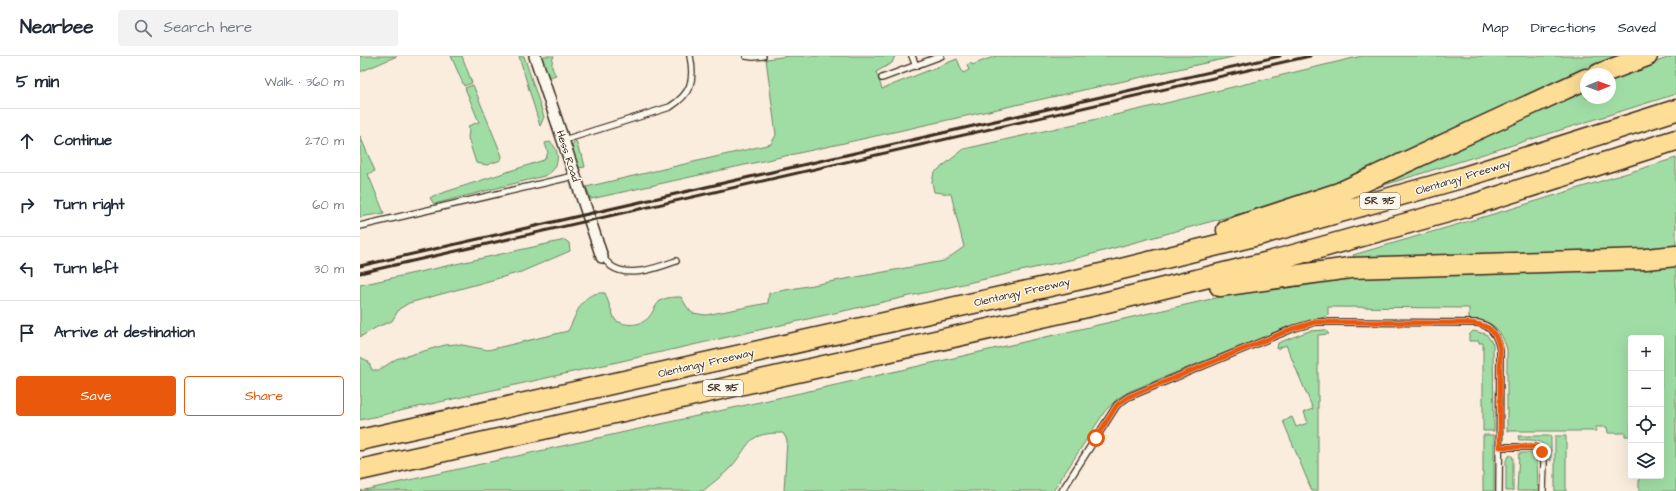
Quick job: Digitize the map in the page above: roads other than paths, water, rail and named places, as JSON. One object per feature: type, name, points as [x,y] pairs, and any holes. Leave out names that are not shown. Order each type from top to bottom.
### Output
[{"type":"highway","points":[[1615,68],[1647,56]]},
{"type":"highway","points":[[1080,279],[1339,193],[1580,82]]},
{"type":"highway","name":"Olentangy Freeway","points":[[360,440],[1080,279],[1262,234],[1461,178],[1676,110]]},
{"type":"highway","name":"SR 315","points":[[360,470],[1087,307],[1269,262],[1469,206],[1676,140]]},
{"type":"highway","points":[[1087,307],[1292,275],[1350,268],[1646,259],[1676,256]]},
{"type":"highway","points":[[1646,259],[1676,262]]},
{"type":"street","name":"Hess Road","points":[[534,56],[564,140],[574,176],[602,257]]},
{"type":"lane","points":[[564,140],[670,106],[680,101],[686,94],[691,82],[692,66],[690,56]]},
{"type":"lane","points":[[746,56],[753,58],[763,56]]},
{"type":"lane","points":[[912,56],[916,66]]},
{"type":"lane","points":[[882,78],[941,56]]},
{"type":"lane","points":[[360,226],[574,176]]},
{"type":"lane","points":[[602,257],[612,267],[626,271],[640,271],[656,268],[676,261]]},
{"type":"lane","points":[[1062,491],[1117,405],[1128,397],[1292,329],[1316,322],[1478,323],[1491,329],[1498,339],[1500,350],[1499,491]]},
{"type":"lane","points":[[1500,447],[1535,447],[1542,452],[1544,462],[1543,491]]},
{"type":"railway","points":[[360,266],[1280,56]]},
{"type":"railway","points":[[360,273],[1310,56]]}]
